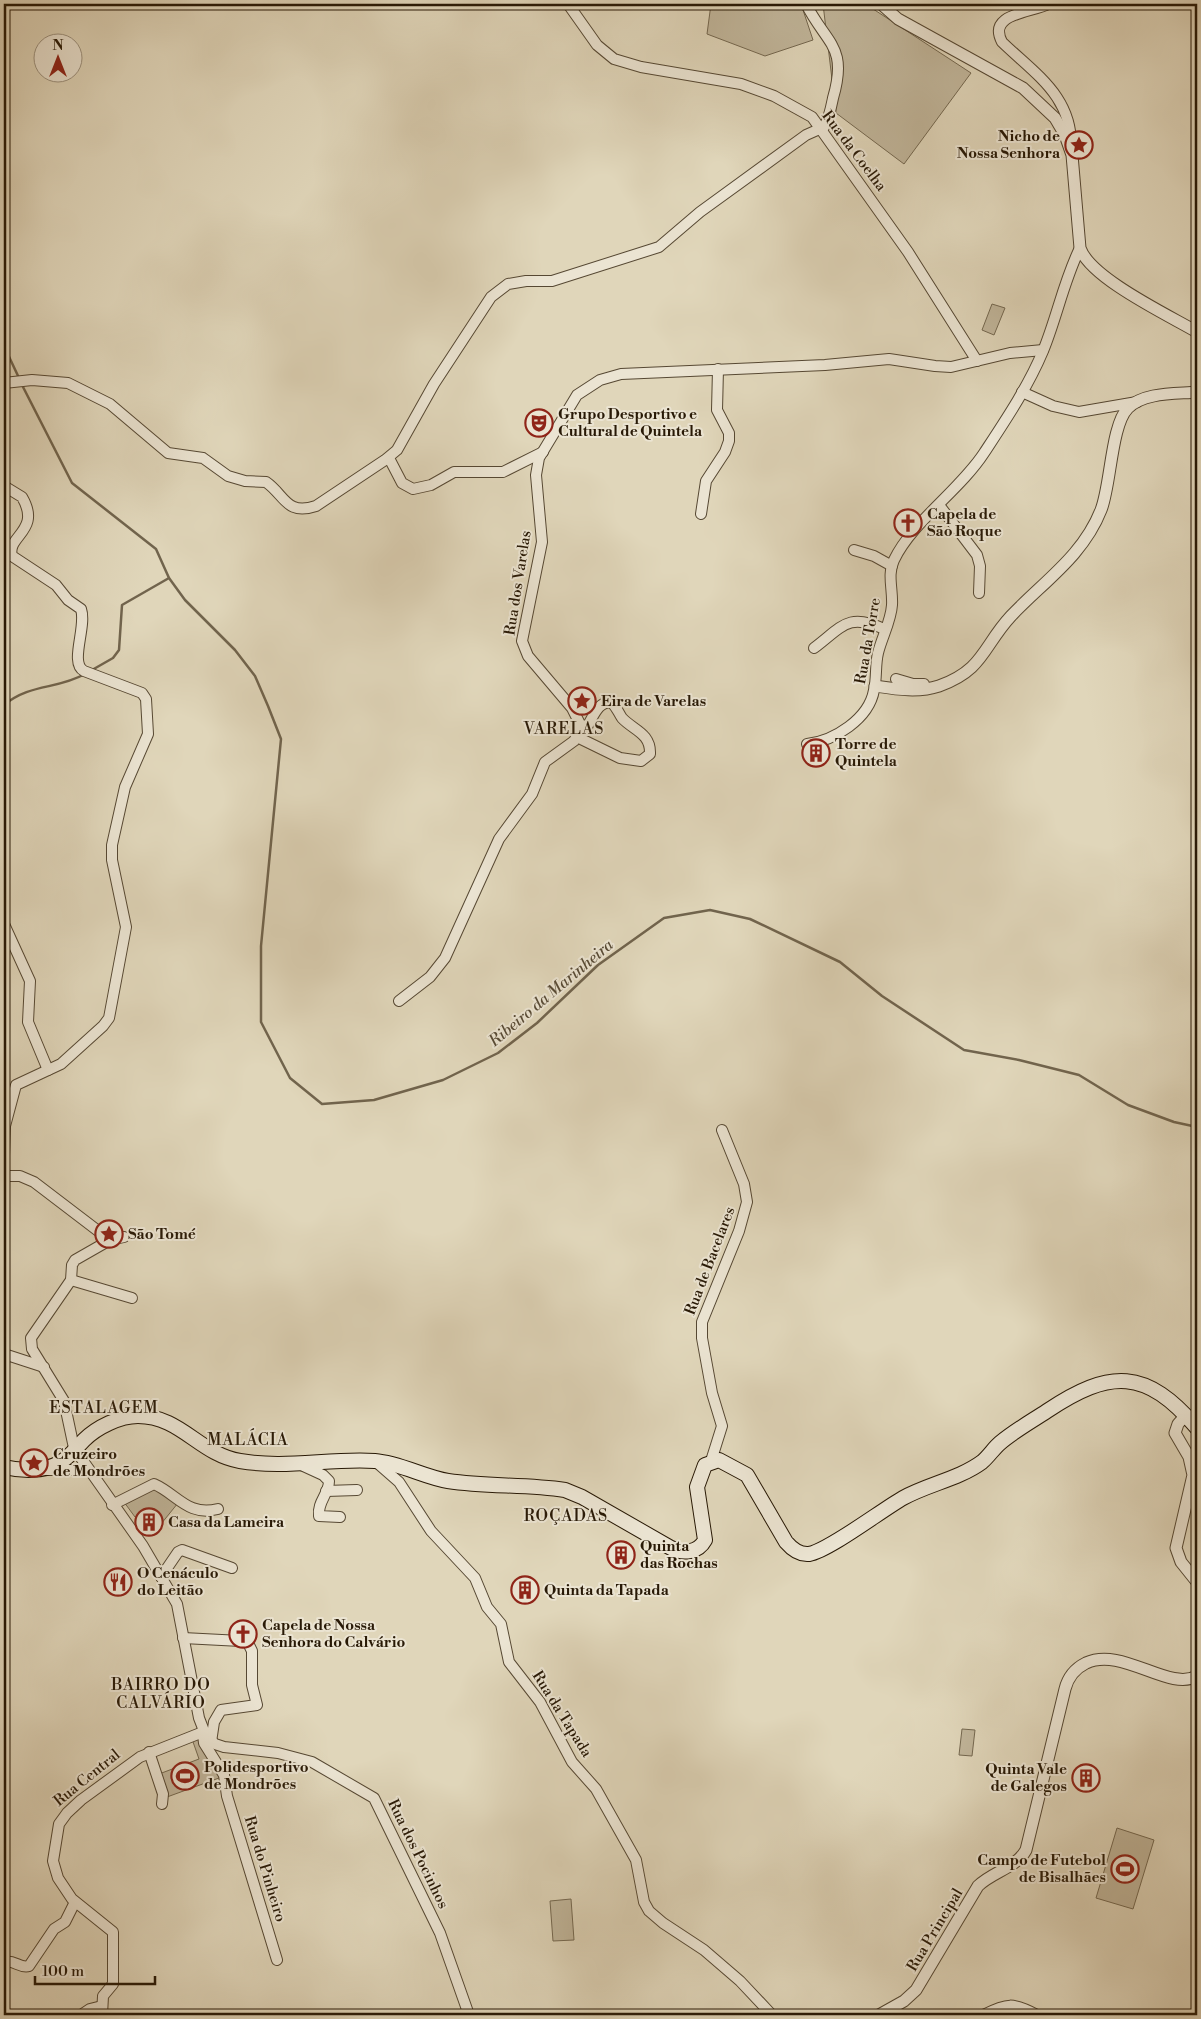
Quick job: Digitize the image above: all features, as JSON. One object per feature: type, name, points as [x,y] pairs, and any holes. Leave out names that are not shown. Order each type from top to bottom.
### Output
[{"type":"main road","points":[[4,1466],[31,1470],[57,1464],[90,1435],[107,1425],[128,1417],[147,1416],[168,1421],[205,1447],[231,1459],[261,1464],[375,1461],[449,1481],[568,1491],[671,1548],[682,1552],[697,1548],[705,1540],[698,1484],[704,1466],[711,1461],[721,1460],[746,1473],[786,1542],[796,1551],[808,1554],[822,1548],[908,1496],[977,1465],[1006,1438],[1072,1395],[1089,1387],[1118,1381],[1145,1384],[1197,1428]]},
{"type":"street","name":"Rua da Coelha","points":[[568,4],[597,45],[614,60],[641,67],[741,84],[796,107],[812,117],[908,252],[977,361]]},
{"type":"street","points":[[7,383],[25,381],[70,384],[110,404],[168,453],[205,459],[224,474],[243,480],[266,482],[286,504],[297,508],[318,505],[389,458],[403,441],[434,384],[493,294],[502,287],[526,281],[552,281],[659,247],[710,205],[806,135],[822,129],[826,123],[836,89],[839,62],[836,48],[806,4]]},
{"type":"street","points":[[881,4],[898,20],[1013,82],[1032,95],[1055,118],[1065,135],[1071,152]]},
{"type":"street","points":[[1048,4],[1031,12],[1006,18],[1001,24],[999,36],[1002,42],[1038,73],[1053,92],[1067,115],[1071,129],[1071,152],[1080,248],[1089,264],[1103,276],[1197,332]]},
{"type":"street","points":[[854,550],[874,556],[892,566],[905,544],[981,457],[1022,392],[1043,350],[1080,248]]},
{"type":"street","name":"Rua dos Varelas","points":[[580,726],[568,702],[528,656],[522,641],[542,542],[536,476],[543,452],[573,400],[582,390],[600,380],[629,373],[825,365],[889,359],[942,367],[1010,353],[1043,350]]},
{"type":"street","points":[[701,514],[706,480],[725,452],[729,441],[729,433],[717,410],[718,369]]},
{"type":"street","points":[[1022,392],[1053,406],[1079,412],[1138,402],[1152,397],[1197,392]]},
{"type":"street","points":[[875,686],[922,689],[939,685],[958,676],[978,662],[1010,618],[1069,561],[1087,537],[1097,519],[1106,495],[1120,420],[1128,408],[1138,402]]},
{"type":"street","points":[[389,458],[402,483],[413,489],[430,485],[454,472],[503,472],[543,452]]},
{"type":"street","points":[[4,486],[22,497],[28,516],[26,528],[11,548],[12,556],[57,586],[68,600],[81,610],[82,633],[76,660],[78,666],[88,672],[142,693],[146,701],[149,732],[124,790],[112,838],[112,860],[126,927],[110,1014],[103,1026],[67,1059],[48,1070],[20,1082],[14,1087],[5,1126],[4,1155]]},
{"type":"street","points":[[939,505],[977,555],[980,566],[979,593]]},
{"type":"street","name":"Rua da Torre","points":[[807,744],[826,740],[848,728],[862,713],[874,691],[876,661],[892,606],[892,566]]},
{"type":"street","points":[[814,648],[842,627],[857,620],[868,622],[884,629]]},
{"type":"street","points":[[896,679],[917,684],[947,681],[958,676]]},
{"type":"street","points":[[399,1001],[430,977],[450,951],[499,839],[532,794],[545,762],[577,737],[580,726],[588,725],[598,708],[606,702],[611,702],[623,718],[642,733],[650,747],[650,754],[641,761],[626,760],[577,737]]},
{"type":"street","points":[[4,924],[30,979],[32,989],[28,1022],[48,1070]]},
{"type":"street","name":"Rua de Bacelares","points":[[711,1461],[722,1426],[712,1393],[702,1338],[702,1322],[739,1231],[747,1202],[744,1184],[722,1130]]},
{"type":"street","points":[[4,1176],[16,1175],[31,1180],[110,1240]]},
{"type":"street","points":[[75,1450],[64,1401],[32,1349],[31,1338],[71,1280],[72,1265],[75,1260],[110,1240],[124,1237]]},
{"type":"street","points":[[71,1280],[132,1298]]},
{"type":"street","points":[[4,1354],[44,1367]]},
{"type":"street","points":[[1185,1416],[1178,1424],[1176,1433],[1189,1456],[1193,1475],[1176,1548],[1180,1562],[1197,1582]]},
{"type":"street","name":"Rua do Pinheiro","points":[[75,1450],[143,1546],[178,1608],[204,1732],[204,1743],[224,1775],[227,1796],[277,1960]]},
{"type":"street","name":"Rua da Tapada","points":[[375,1461],[399,1482],[429,1528],[475,1578],[487,1607],[501,1624],[508,1660],[540,1702],[570,1759],[596,1789],[634,1857],[640,1872],[644,1902],[649,1911],[663,1923],[704,1950],[740,1981],[772,2015]]},
{"type":"street","points":[[298,1464],[327,1478],[345,1490]]},
{"type":"street","points":[[31,1470],[89,1470]]},
{"type":"street","points":[[327,1478],[329,1484],[319,1506],[319,1516],[340,1517]]},
{"type":"street","points":[[112,1504],[154,1484],[191,1508],[204,1512],[218,1509]]},
{"type":"street","points":[[326,1491],[357,1490]]},
{"type":"street","points":[[161,1577],[178,1552],[182,1550],[232,1568]]},
{"type":"street","points":[[183,1638],[241,1641],[248,1643],[251,1648],[252,1686],[257,1705],[221,1710],[214,1722],[211,1742]]},
{"type":"street","name":"Rua Principal","points":[[879,2015],[907,1999],[916,1990],[978,1886],[989,1877],[1017,1861],[1026,1850],[1066,1685],[1076,1670],[1090,1662],[1106,1659],[1176,1678],[1188,1679],[1197,1676]]},
{"type":"street","points":[[204,1732],[211,1742]]},
{"type":"street","name":"Rua Central","points":[[102,2011],[104,1995],[113,1985],[113,1932],[75,1902],[64,1890],[54,1868],[53,1857],[58,1824],[81,1800],[150,1752],[204,1732]]},
{"type":"street","name":"Rua dos Pocinhos","points":[[211,1742],[228,1748],[272,1752],[301,1758],[327,1770],[374,1798],[440,1933],[469,2015]]},
{"type":"street","points":[[150,1752],[163,1794],[162,1804]]},
{"type":"street","points":[[4,1962],[10,1960],[25,1967],[29,1966],[54,1930],[65,1922],[75,1902]]},
{"type":"street","points":[[982,2015],[1008,2005],[1018,2005],[1037,2015]]},
{"type":"street","points":[[81,2015],[90,2009],[102,2011]]},
{"type":"shaded area","points":[[711,4],[801,4],[813,40],[765,56],[707,34]]},
{"type":"shaded area","points":[[823,4],[867,5],[971,73],[904,164],[836,113]]},
{"type":"shaded area","points":[[992,304],[1005,308],[994,335],[982,330]]},
{"type":"shaded area","points":[[152,1486],[178,1503],[161,1524],[152,1511],[143,1517],[140,1514],[135,1517],[124,1502]]},
{"type":"shaded area","points":[[962,1729],[975,1730],[972,1756],[959,1755]]},
{"type":"shaded area","name":"Polidesportivo de Mondrões","points":[[196,1737],[220,1773],[219,1778],[167,1797],[159,1774],[199,1759],[192,1739]]},
{"type":"shaded area","name":"Campo de Futebol de Bisalhães","points":[[1117,1828],[1154,1840],[1133,1909],[1096,1898]]},
{"type":"shaded area","points":[[571,1899],[574,1940],[553,1941],[550,1901]]},
{"type":"waterway","name":"Ribeiro da Marinheira","points":[[4,346],[19,378]]},
{"type":"waterway","name":"Ribeiro da Marinheira","points":[[21,383],[72,483],[156,549],[169,578],[185,600],[235,650],[255,676],[268,706],[281,739],[261,946],[261,1022],[290,1078],[322,1104],[374,1100],[443,1080],[498,1053],[537,1023],[598,965],[664,918],[710,910],[750,919],[840,962],[882,996],[964,1050],[1019,1060],[1079,1075],[1128,1105],[1174,1122],[1197,1127]]},
{"type":"waterway","points":[[92,670],[113,658],[119,650],[122,605],[169,578]]},
{"type":"waterway","points":[[4,705],[24,693],[74,679],[85,674]]},
{"type":"place","name":"Nicho de Nossa Senhora","points":[[1079,145]]},
{"type":"place","name":"Grupo Desportivo e Cultural de Quintela","points":[[539,423]]},
{"type":"place","name":"Capela de São Roque","points":[[908,523]]},
{"type":"place","name":"Eira de Varelas","points":[[582,701]]},
{"type":"place","name":"Torre de Quintela","points":[[816,753]]},
{"type":"place","name":"São Tomé","points":[[109,1234]]},
{"type":"place","name":"Cruzeiro de Mondrões","points":[[34,1463]]},
{"type":"place","name":"Casa da Lameira","points":[[149,1522]]},
{"type":"place","name":"Quinta das Rochas","points":[[621,1555]]},
{"type":"place","name":"O Cenáculo do Leitão","points":[[118,1582]]},
{"type":"place","name":"Quinta da Tapada","points":[[525,1590]]},
{"type":"place","name":"Capela de Nossa Senhora do Calvário","points":[[243,1634]]},
{"type":"place","name":"Polidesportivo de Mondrões","points":[[185,1776]]},
{"type":"place","name":"Quinta Vale de Galegos","points":[[1086,1778]]},
{"type":"place","name":"Campo de Futebol de Bisalhães","points":[[1125,1869]]},
{"type":"district","name":"VARELAS","points":[[564,729]]},
{"type":"district","name":"ESTALAGEM","points":[[104,1408]]},
{"type":"district","name":"MALÁCIA","points":[[248,1440]]},
{"type":"district","name":"ROÇADAS","points":[[566,1516]]},
{"type":"district","name":"BAIRRO DO CALVÁRIO","points":[[161,1694]]}]
